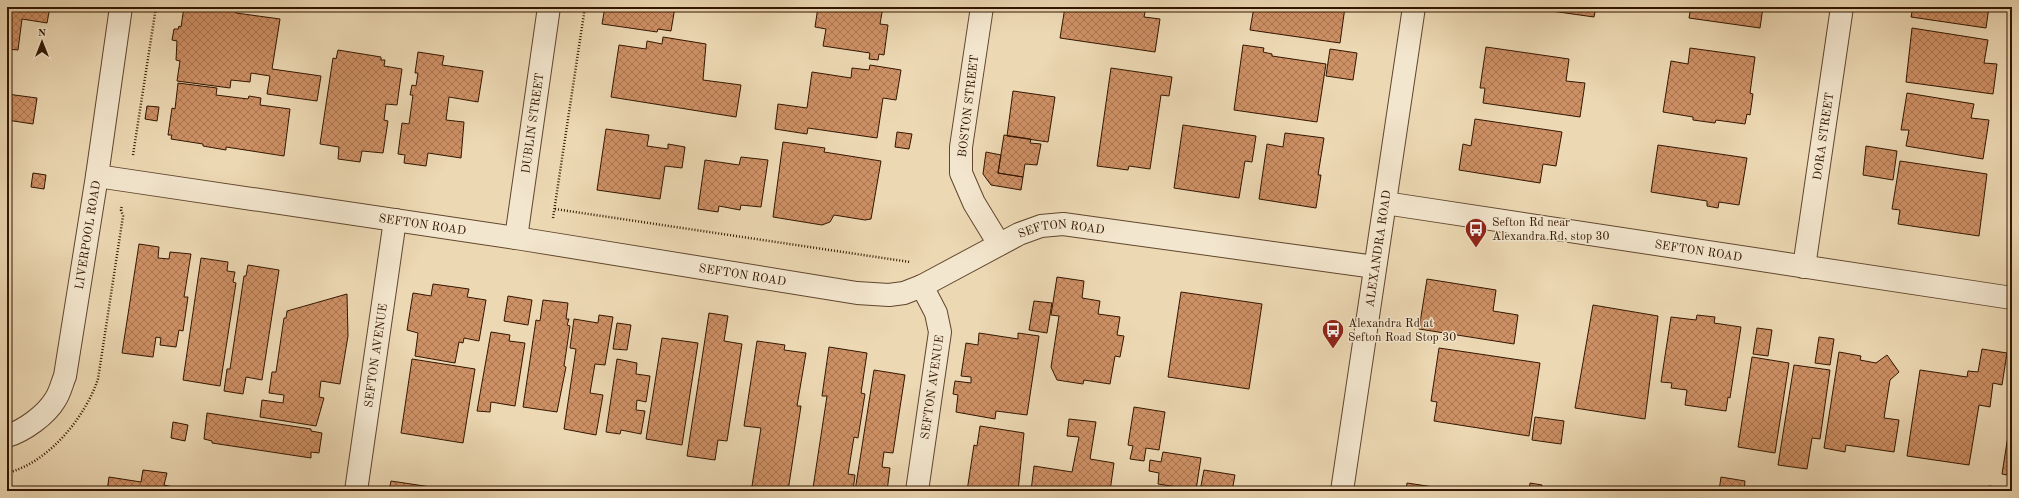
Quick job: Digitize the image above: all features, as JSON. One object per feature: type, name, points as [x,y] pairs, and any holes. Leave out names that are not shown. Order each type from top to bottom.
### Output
[{"type":"street","name":"LIVERPOOL ROAD","points":[[7,436],[13,434],[40,417],[55,400],[65,376],[97,176],[121,7]]},
{"type":"street","name":"DUBLIN STREET","points":[[516,238],[550,7]]},
{"type":"street","name":"BOSTON STREET","points":[[982,7],[960,160],[961,173],[974,203],[999,244]]},
{"type":"street","name":"ALEXANDRA ROAD","points":[[1342,491],[1414,7]]},
{"type":"street","name":"DORA STREET","points":[[1804,267],[1842,7]]},
{"type":"street","name":"SEFTON ROAD","points":[[97,176],[516,238],[857,294],[904,294],[922,286],[1019,234],[1041,226],[1062,224],[1375,267]]},
{"type":"street","name":"SEFTON ROAD","points":[[1385,203],[2012,298]]},
{"type":"street","name":"SEFTON AVENUE","points":[[356,491],[395,220]]},
{"type":"street","name":"SEFTON AVENUE","points":[[917,491],[940,332],[936,313],[922,286]]},
{"type":"path","points":[[133,155],[156,7]]},
{"type":"path","points":[[554,218],[585,7]]},
{"type":"path","points":[[555,209],[914,263]]},
{"type":"building","points":[[7,7],[50,7],[47,23],[22,19],[18,50],[7,49]]},
{"type":"building","points":[[184,7],[215,10],[215,7],[236,7],[236,13],[280,19],[272,69],[321,76],[317,101],[267,94],[270,76],[251,73],[250,82],[231,80],[230,88],[177,81],[180,61],[176,60],[177,41],[172,40],[174,29],[178,29],[179,26],[181,27]]},
{"type":"building","points":[[294,7],[315,7],[314,10]]},
{"type":"building","points":[[349,7],[377,7],[376,11]]},
{"type":"building","points":[[605,7],[675,7],[671,31],[658,29],[657,32],[602,24]]},
{"type":"building","points":[[818,7],[883,7],[880,24],[888,25],[884,55],[879,54],[878,60],[869,59],[870,53],[823,46],[826,29],[815,27]]},
{"type":"building","points":[[1065,7],[1146,7],[1144,17],[1160,19],[1155,52],[1060,38]]},
{"type":"building","points":[[1254,7],[1345,7],[1340,43],[1250,30]]},
{"type":"building","points":[[1523,7],[1596,7],[1594,17]]},
{"type":"building","points":[[1691,7],[1763,7],[1760,28],[1689,18]]},
{"type":"building","points":[[1913,7],[1989,7],[1986,28],[1911,17]]},
{"type":"building","points":[[1912,28],[1988,40],[1984,63],[1997,64],[1993,94],[1906,82]]},
{"type":"building","points":[[663,37],[706,44],[703,80],[741,85],[736,117],[611,97],[619,45],[646,49],[647,41],[662,44]]},
{"type":"building","points":[[1243,45],[1264,48],[1263,52],[1272,54],[1272,56],[1326,64],[1317,122],[1234,110]]},
{"type":"building","points":[[1486,47],[1569,59],[1566,81],[1585,83],[1580,117],[1483,103],[1485,88],[1480,88]]},
{"type":"building","points":[[1690,48],[1755,57],[1750,93],[1753,94],[1750,115],[1747,114],[1745,124],[1716,120],[1715,123],[1693,120],[1693,117],[1663,112],[1671,61],[1688,64]]},
{"type":"building","points":[[1330,49],[1357,53],[1353,80],[1326,76]]},
{"type":"building","points":[[338,50],[381,57],[381,60],[385,60],[384,66],[402,69],[397,105],[386,104],[384,120],[388,121],[383,153],[362,151],[360,162],[338,159],[339,147],[320,144],[333,58],[336,59]]},
{"type":"building","points":[[418,52],[444,56],[442,65],[483,71],[478,102],[449,97],[446,120],[464,122],[461,158],[428,153],[426,166],[404,163],[405,155],[398,154],[402,123],[409,124],[413,95],[410,95],[412,85],[416,86],[418,73],[415,73]]},
{"type":"building","points":[[870,65],[901,70],[896,100],[883,98],[877,138],[808,128],[807,134],[775,129],[778,104],[807,108],[812,72],[851,78],[852,68],[869,70]]},
{"type":"building","points":[[1111,68],[1172,77],[1169,96],[1161,95],[1150,169],[1129,166],[1128,170],[1097,166]]},
{"type":"building","points":[[178,83],[217,88],[216,95],[248,99],[249,96],[261,98],[260,105],[290,109],[284,156],[226,147],[226,150],[203,146],[203,144],[171,139],[172,135],[168,135],[172,108],[175,109]]},
{"type":"building","points":[[1013,91],[1055,97],[1048,142],[1007,136]]},
{"type":"building","points":[[1907,93],[1974,104],[1971,118],[1989,120],[1983,159],[1906,146],[1909,130],[1901,130]]},
{"type":"building","points":[[7,94],[37,98],[33,124],[7,120]]},
{"type":"building","points":[[147,106],[159,107],[157,121],[145,119]]},
{"type":"building","points":[[1475,119],[1562,132],[1556,166],[1543,164],[1540,183],[1459,170],[1463,144],[1471,146]]},
{"type":"building","points":[[1183,125],[1256,136],[1252,162],[1245,161],[1239,198],[1174,188]]},
{"type":"building","points":[[606,129],[649,135],[647,146],[668,149],[668,144],[685,147],[682,168],[665,166],[660,199],[597,190]]},
{"type":"building","points":[[897,132],[912,134],[909,149],[895,147]]},
{"type":"building","points":[[1285,133],[1324,138],[1318,175],[1321,175],[1316,208],[1259,199],[1267,144],[1283,147]]},
{"type":"building","points":[[1004,135],[1031,139],[1030,143],[1041,144],[1037,165],[1025,164],[1023,177],[998,173]]},
{"type":"building","points":[[783,142],[825,148],[824,152],[881,161],[871,219],[865,220],[834,215],[830,222],[822,225],[773,217]]},
{"type":"building","points":[[1658,145],[1747,158],[1739,205],[1719,202],[1718,208],[1707,206],[1707,201],[1651,192]]},
{"type":"building","points":[[1866,146],[1897,151],[1893,180],[1863,175]]},
{"type":"building","points":[[986,152],[1001,155],[998,173],[1023,177],[1021,190],[991,185],[983,174]]},
{"type":"building","points":[[741,157],[768,160],[761,207],[741,205],[740,210],[719,206],[718,212],[698,209],[705,160],[739,165]]},
{"type":"building","points":[[1900,161],[1987,174],[1979,236],[1898,224],[1900,210],[1892,209]]},
{"type":"building","points":[[33,173],[46,175],[44,189],[31,187]]},
{"type":"building","points":[[139,244],[159,247],[158,258],[169,259],[170,252],[191,254],[184,297],[188,297],[183,331],[179,330],[176,347],[160,345],[161,338],[156,337],[153,357],[122,353]]},
{"type":"building","points":[[201,258],[228,262],[227,271],[235,272],[233,282],[236,283],[220,386],[183,380]]},
{"type":"building","points":[[248,265],[279,270],[262,380],[246,377],[243,394],[224,391],[227,369],[230,369],[244,276],[246,276]]},
{"type":"building","points":[[1057,277],[1084,281],[1082,298],[1100,301],[1098,314],[1120,317],[1117,335],[1124,336],[1120,357],[1115,356],[1110,384],[1084,380],[1083,384],[1057,380],[1051,367],[1059,316],[1051,315]]},
{"type":"building","points":[[1427,279],[1496,290],[1493,311],[1518,315],[1514,344],[1419,329]]},
{"type":"building","points":[[433,284],[469,289],[467,297],[486,300],[479,341],[464,338],[463,343],[459,342],[455,363],[415,356],[418,333],[407,330],[413,293],[431,296]]},
{"type":"building","points":[[1181,292],[1262,304],[1249,389],[1168,377]]},
{"type":"building","points":[[347,294],[348,336],[340,384],[321,381],[319,397],[324,398],[316,426],[260,417],[262,400],[283,403],[284,395],[269,393],[272,372],[276,372],[284,318],[286,318],[287,311]]},
{"type":"building","points":[[508,296],[532,300],[528,325],[504,321]]},
{"type":"building","points":[[543,300],[568,303],[566,319],[569,319],[567,325],[570,326],[564,366],[566,367],[557,412],[523,407],[536,320],[540,321]]},
{"type":"building","points":[[1034,301],[1052,303],[1047,333],[1029,330]]},
{"type":"building","points":[[1593,305],[1658,316],[1645,419],[1575,408]]},
{"type":"building","points":[[709,313],[728,316],[724,341],[742,344],[727,441],[718,440],[715,460],[687,456]]},
{"type":"building","points":[[599,315],[613,317],[605,365],[595,364],[590,393],[603,395],[596,435],[564,429],[576,349],[570,348],[574,319],[598,323]]},
{"type":"building","points":[[1697,315],[1715,317],[1714,323],[1741,327],[1730,398],[1728,397],[1726,411],[1685,405],[1687,390],[1671,388],[1672,383],[1661,382],[1671,317],[1696,320]]},
{"type":"building","points":[[617,323],[631,325],[627,350],[613,349]]},
{"type":"building","points":[[1757,328],[1772,330],[1768,356],[1753,354]]},
{"type":"building","points":[[491,332],[510,335],[509,341],[525,343],[515,406],[491,402],[490,412],[477,411]]},
{"type":"building","points":[[979,333],[1018,339],[1018,333],[1039,336],[1027,415],[996,411],[995,419],[956,412],[958,395],[953,394],[955,381],[971,383],[971,377],[961,376],[966,343],[978,345]]},
{"type":"building","points":[[1819,337],[1834,339],[1830,365],[1815,363]]},
{"type":"building","points":[[662,338],[698,343],[682,445],[646,439]]},
{"type":"building","points":[[757,341],[785,345],[784,350],[806,353],[797,406],[801,406],[788,491],[752,486],[761,428],[744,426]]},
{"type":"building","points":[[829,347],[867,353],[861,393],[865,394],[858,438],[854,437],[848,474],[855,475],[853,491],[834,491],[813,488],[827,396],[822,396]]},
{"type":"building","points":[[1439,348],[1540,363],[1529,436],[1434,421],[1437,402],[1431,401]]},
{"type":"building","points":[[1982,349],[2007,353],[2002,385],[1993,383],[1990,407],[1979,405],[1969,465],[1907,456],[1920,370],[1967,377],[1968,371],[1978,372]]},
{"type":"building","points":[[1839,352],[1861,356],[1860,360],[1876,363],[1887,355],[1899,372],[1890,380],[1884,418],[1899,420],[1894,452],[1846,445],[1845,452],[1824,448]]},
{"type":"building","points":[[1752,357],[1789,363],[1775,453],[1738,447]]},
{"type":"building","points":[[412,359],[475,369],[463,443],[401,433]]},
{"type":"building","points":[[617,359],[637,363],[636,374],[650,376],[646,402],[637,400],[636,410],[645,411],[641,434],[621,430],[620,434],[606,432]]},
{"type":"building","points":[[1794,365],[1830,370],[1820,439],[1812,438],[1807,469],[1778,465]]},
{"type":"building","points":[[874,370],[905,375],[893,453],[884,452],[882,467],[890,468],[887,491],[855,491]]},
{"type":"building","points":[[1134,407],[1165,412],[1159,450],[1146,448],[1144,461],[1130,459],[1133,446],[1128,445]]},
{"type":"building","points":[[2012,410],[2012,476],[2002,474]]},
{"type":"building","points":[[207,413],[311,429],[311,431],[322,433],[319,453],[311,452],[311,458],[212,443],[212,441],[204,439]]},
{"type":"building","points":[[1535,417],[1564,421],[1561,444],[1532,440]]},
{"type":"building","points":[[1069,419],[1096,422],[1090,459],[1114,463],[1110,491],[1031,491],[1034,466],[1072,472],[1079,437],[1067,436]]},
{"type":"building","points":[[173,422],[188,425],[185,441],[171,438]]},
{"type":"building","points":[[980,426],[1024,433],[1018,491],[967,491],[974,445],[977,446]]},
{"type":"building","points":[[1163,452],[1201,458],[1196,490],[1158,484],[1159,473],[1149,471],[1150,460],[1161,462]]},
{"type":"building","points":[[143,470],[167,473],[164,485],[173,487],[173,491],[107,491],[109,477],[141,482]]},
{"type":"building","points":[[1204,470],[1235,475],[1232,491],[1200,491]]},
{"type":"building","points":[[1721,477],[1745,481],[1744,491],[1719,491]]},
{"type":"building","points":[[391,481],[431,487],[430,491],[389,491]]},
{"type":"building","points":[[1407,483],[1460,491],[1406,491]]},
{"type":"building","points":[[1530,483],[1542,485],[1541,491],[1529,491]]},
{"type":"building","points":[[1989,486],[2012,489],[2012,491],[1989,491]]},
{"type":"building","points":[[483,488],[501,491],[482,491]]},
{"type":"place","name":"Sefton Rd near Alexandra Rd, stop 30","points":[[1476,248]]},
{"type":"place","name":"Alexandra Rd at Sefton Road Stop 30","points":[[1333,350]]}]
